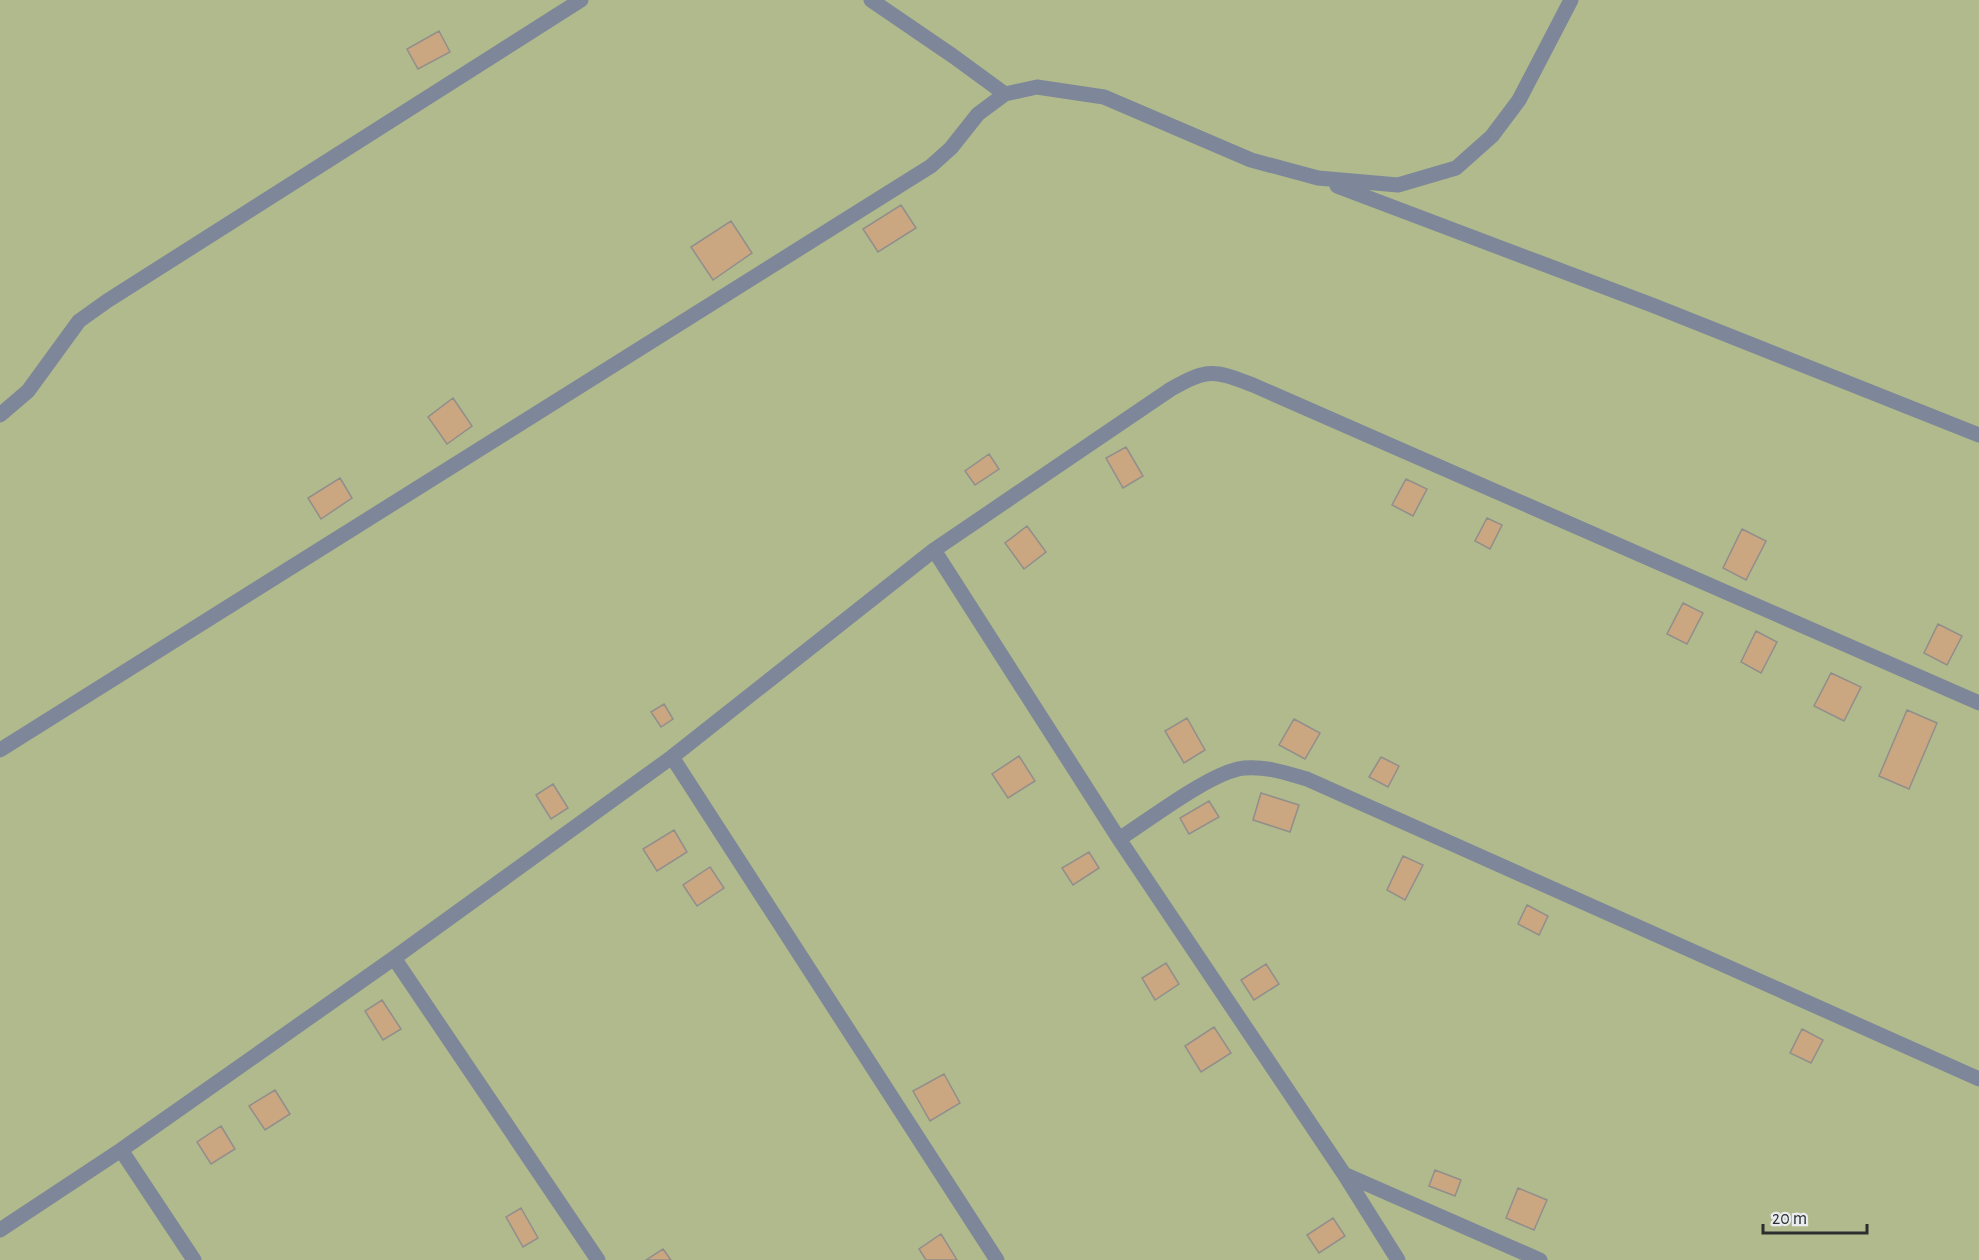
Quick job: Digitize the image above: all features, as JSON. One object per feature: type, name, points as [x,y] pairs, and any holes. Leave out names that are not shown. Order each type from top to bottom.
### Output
[{"type":"street","points":[[0,415],[28,391],[79,321],[127,288],[581,0]]},
{"type":"street","points":[[871,0],[1005,94]]},
{"type":"street","points":[[1318,178],[1398,185],[1456,168],[1492,136],[1519,100],[1571,0]]},
{"type":"street","points":[[0,750],[931,166],[951,148],[978,114],[1005,94],[1037,87],[1104,97],[1251,160],[1318,178],[1652,305],[1979,435]]},
{"type":"street","points":[[0,1230],[121,1150],[394,958],[672,758],[934,550],[1171,388],[1196,375],[1222,373],[1264,389],[1979,703]]},
{"type":"street","points":[[934,550],[1119,839],[1344,1174],[1398,1260]]},
{"type":"street","points":[[672,758],[997,1260]]},
{"type":"street","points":[[1119,839],[1216,776],[1242,768],[1274,769],[1307,779],[1979,1079]]},
{"type":"street","points":[[394,958],[598,1260]]},
{"type":"street","points":[[121,1150],[194,1260]]},
{"type":"street","points":[[1344,1174],[1540,1260]]},
{"type":"green space","points":[[0,0],[1979,0],[1979,1260],[0,1260]]},
{"type":"building","points":[[439,31],[450,52],[418,69],[407,49]]},
{"type":"building","points":[[901,205],[916,228],[878,252],[863,229]]},
{"type":"building","points":[[731,221],[752,253],[713,280],[691,247]]},
{"type":"building","points":[[453,398],[472,426],[447,444],[428,417]]},
{"type":"building","points":[[1126,447],[1143,476],[1123,488],[1106,458]]},
{"type":"building","points":[[989,454],[999,469],[975,485],[965,471]]},
{"type":"building","points":[[340,478],[352,498],[321,519],[308,498]]},
{"type":"building","points":[[1406,479],[1427,489],[1413,516],[1392,505]]},
{"type":"building","points":[[1487,518],[1502,525],[1490,549],[1475,541]]},
{"type":"building","points":[[1027,526],[1046,552],[1024,569],[1005,543]]},
{"type":"building","points":[[1742,529],[1766,541],[1746,580],[1723,568]]},
{"type":"building","points":[[1683,603],[1703,613],[1687,644],[1667,634]]},
{"type":"building","points":[[1938,624],[1962,636],[1947,665],[1924,653]]},
{"type":"building","points":[[1756,631],[1777,642],[1761,673],[1741,662]]},
{"type":"building","points":[[1831,673],[1861,687],[1844,721],[1814,706]]},
{"type":"building","points":[[664,704],[673,719],[661,727],[651,712]]},
{"type":"building","points":[[1907,710],[1937,723],[1909,789],[1879,776]]},
{"type":"building","points":[[1187,718],[1205,750],[1184,763],[1165,731]]},
{"type":"building","points":[[1294,719],[1320,733],[1305,759],[1279,745]]},
{"type":"building","points":[[1019,756],[1035,781],[1008,798],[992,774]]},
{"type":"building","points":[[1381,757],[1399,766],[1388,787],[1369,777]]},
{"type":"building","points":[[553,784],[568,808],[551,819],[536,795]]},
{"type":"building","points":[[1261,793],[1299,805],[1290,832],[1253,820]]},
{"type":"building","points":[[1209,801],[1219,817],[1189,834],[1180,818]]},
{"type":"building","points":[[674,830],[687,852],[657,871],[643,849]]},
{"type":"building","points":[[1089,852],[1099,868],[1073,885],[1062,868]]},
{"type":"building","points":[[1403,856],[1423,865],[1405,900],[1387,890]]},
{"type":"building","points":[[710,867],[724,888],[697,906],[683,885]]},
{"type":"building","points":[[1527,905],[1548,916],[1539,935],[1518,924]]},
{"type":"building","points":[[1166,963],[1179,984],[1155,1000],[1142,978]]},
{"type":"building","points":[[1266,964],[1279,984],[1254,1000],[1241,980]]},
{"type":"building","points":[[382,1000],[401,1029],[383,1040],[365,1011]]},
{"type":"building","points":[[1214,1027],[1231,1053],[1201,1072],[1185,1046]]},
{"type":"building","points":[[1802,1029],[1823,1040],[1811,1063],[1790,1053]]},
{"type":"building","points":[[944,1074],[960,1103],[930,1121],[913,1091]]},
{"type":"building","points":[[275,1090],[290,1114],[265,1130],[249,1106]]},
{"type":"building","points":[[221,1126],[235,1149],[211,1164],[197,1142]]},
{"type":"building","points":[[1435,1170],[1461,1180],[1455,1196],[1429,1186]]},
{"type":"building","points":[[1518,1188],[1547,1200],[1534,1230],[1506,1218]]},
{"type":"building","points":[[521,1208],[538,1238],[523,1247],[506,1217]]},
{"type":"building","points":[[1333,1218],[1345,1236],[1319,1253],[1307,1235]]},
{"type":"building","points":[[941,1234],[957,1260],[926,1260],[919,1249]]},
{"type":"building","points":[[663,1249],[671,1260],[646,1260]]}]
